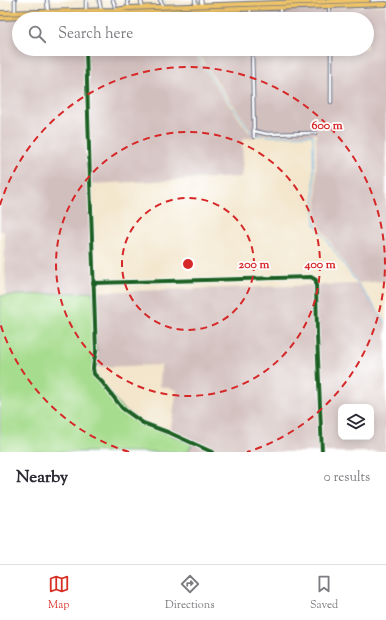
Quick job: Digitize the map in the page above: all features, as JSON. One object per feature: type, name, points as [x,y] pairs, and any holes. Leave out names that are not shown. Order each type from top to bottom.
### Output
[{"type":"highway","points":[[103,12],[251,4],[280,7],[368,0]]},
{"type":"highway","points":[[90,12],[128,8],[223,6],[262,2],[308,1],[386,4]]},
{"type":"highway","points":[[0,13],[12,12]]},
{"type":"highway","points":[[15,12],[66,12]]},
{"type":"highway","points":[[0,18],[12,17]]},
{"type":"street","points":[[15,0],[15,12]]},
{"type":"street","points":[[47,0],[48,11]]},
{"type":"street","points":[[85,12],[86,0]]},
{"type":"street","points":[[99,0],[101,10]]},
{"type":"street","points":[[113,0],[116,10]]},
{"type":"street","points":[[127,0],[128,8]]},
{"type":"street","points":[[141,0],[142,8]]},
{"type":"street","points":[[160,0],[165,8]]},
{"type":"street","points":[[195,0],[196,6]]},
{"type":"street","points":[[201,0],[202,6]]},
{"type":"street","points":[[210,0],[211,6]]},
{"type":"street","points":[[223,0],[223,6]]},
{"type":"street","points":[[237,0],[238,5]]},
{"type":"street","points":[[328,2],[329,12]]},
{"type":"street","points":[[280,7],[280,12]]},
{"type":"street","points":[[86,56],[96,352],[93,368],[94,374],[122,408],[143,423],[170,433],[212,452]]},
{"type":"street","points":[[252,56],[254,137]]},
{"type":"street","points":[[331,56],[332,102]]},
{"type":"street","points":[[254,132],[267,134],[314,133]]},
{"type":"street","points":[[93,282],[311,277],[316,280],[322,452]]},
{"type":"shaded area","points":[[386,5],[386,281],[358,283],[317,222],[316,134],[254,134],[200,56],[374,56],[374,12],[223,12]]},
{"type":"shaded area","points":[[0,18],[12,18],[12,56],[196,56],[248,131],[254,134],[254,137],[242,139],[243,168],[241,177],[90,184],[94,292],[6,296],[4,231],[0,231]]},
{"type":"shaded area","points":[[358,284],[386,322],[386,452],[188,452],[192,444],[170,433],[177,390],[160,386],[161,365],[97,367],[94,292]]},
{"type":"green space","points":[[94,292],[96,352],[94,374],[122,408],[143,423],[192,444],[188,452],[0,452],[0,296]]},
{"type":"waterway","points":[[163,0],[166,5]]},
{"type":"waterway","points":[[198,56],[213,80],[253,134]]},
{"type":"waterway","points":[[256,135],[313,135],[315,224],[386,322]]},
{"type":"cycle path","points":[[86,56],[96,352],[93,368],[94,374],[122,408],[143,423],[170,433],[212,452]]},
{"type":"cycle path","points":[[93,283],[311,277],[316,280],[322,452]]}]
